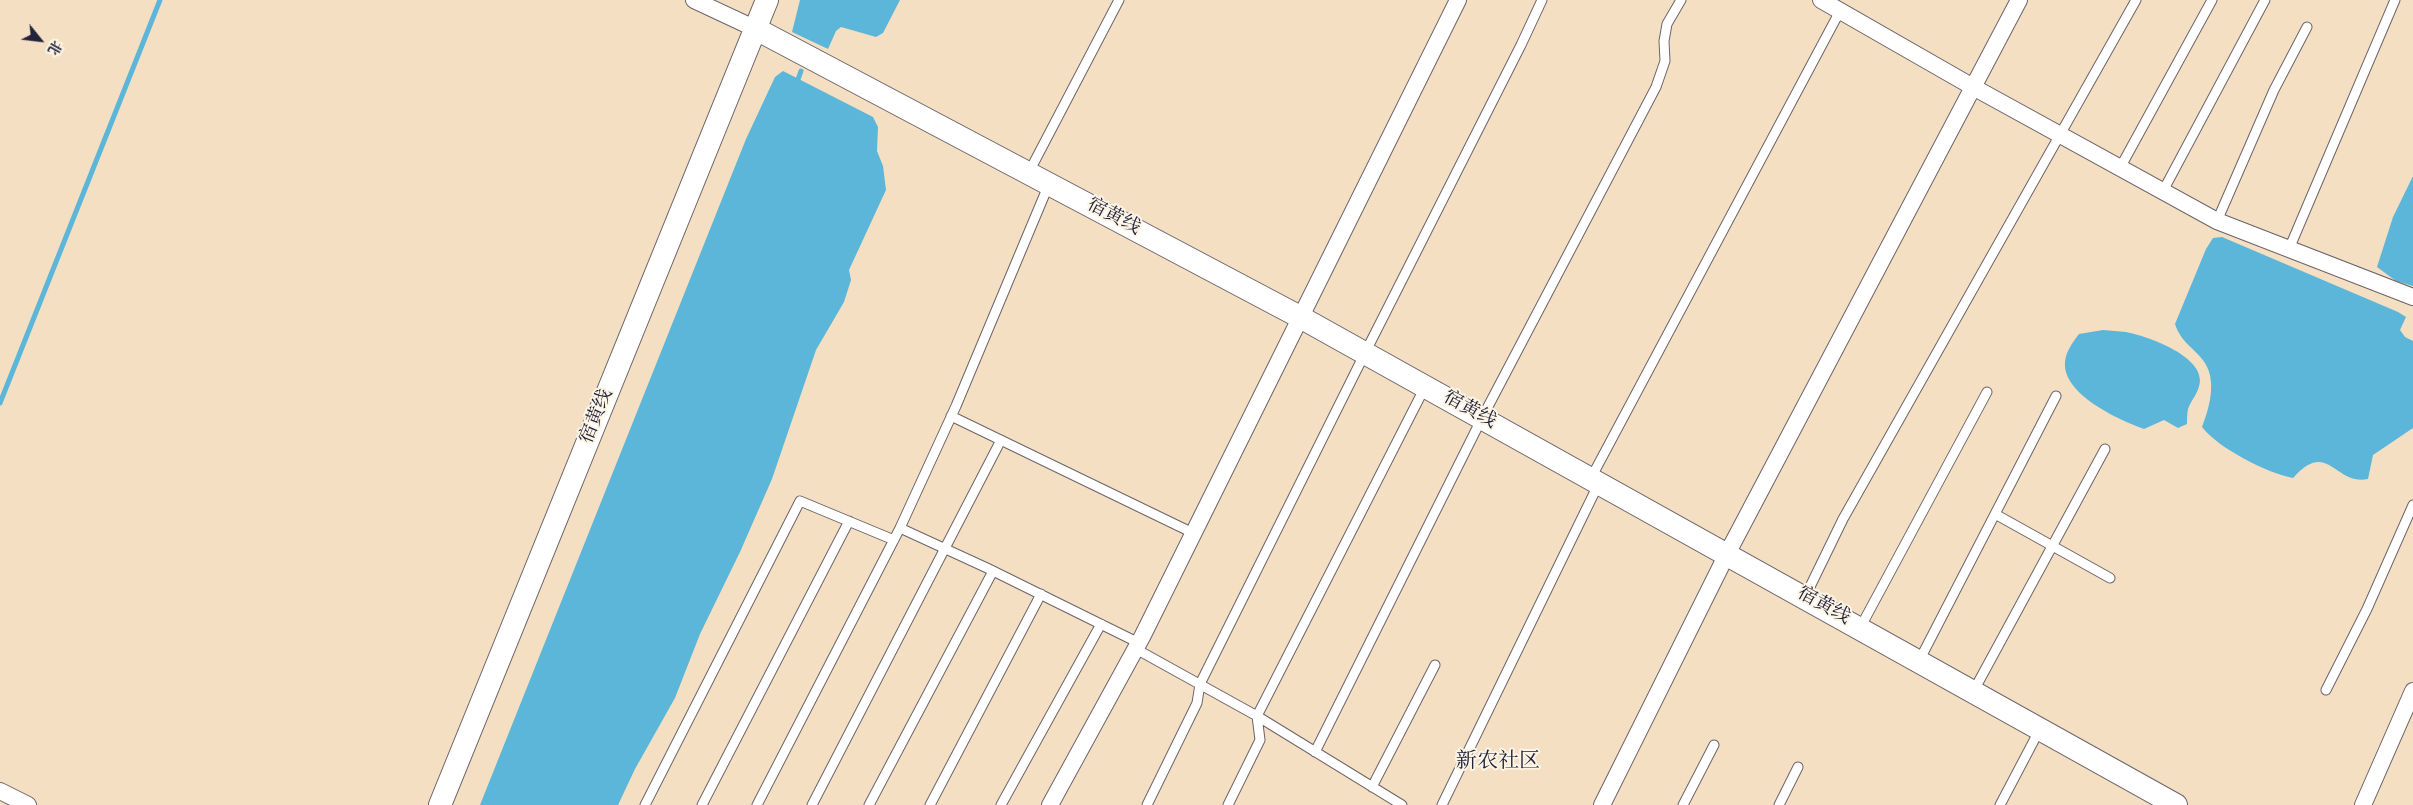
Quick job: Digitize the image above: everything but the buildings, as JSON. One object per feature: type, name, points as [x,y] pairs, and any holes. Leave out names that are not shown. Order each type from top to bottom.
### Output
[{"type":"main road","name":"宿黄线","points":[[440,805],[767,0]]},
{"type":"main road","name":"宿黄线","points":[[756,29],[1300,317],[2176,805]]},
{"type":"street","points":[[694,0],[756,29]]},
{"type":"street","points":[[1050,805],[1137,646],[1458,0]]},
{"type":"street","points":[[1821,0],[1973,87],[2217,221],[2413,297]]},
{"type":"street","points":[[1602,805],[1727,554],[2019,0]]},
{"type":"street","points":[[2363,805],[2413,691]]},
{"type":"street","points":[[0,792],[28,805]]},
{"type":"lane","points":[[1028,173],[1120,0]]},
{"type":"lane","points":[[1147,805],[1197,703],[1200,684],[1542,0]]},
{"type":"lane","points":[[1315,752],[1482,418],[1656,87],[1665,61],[1664,41],[1667,24],[1681,0]]},
{"type":"lane","points":[[1805,597],[1843,519],[2136,0]]},
{"type":"lane","points":[[2120,168],[2212,0]]},
{"type":"lane","points":[[2163,191],[2265,0]]},
{"type":"lane","points":[[2289,249],[2395,0]]},
{"type":"lane","points":[[1442,805],[1595,481],[1840,11]]},
{"type":"lane","points":[[2217,221],[2274,90],[2307,27]]},
{"type":"lane","points":[[756,805],[900,528],[951,416],[1049,184]]},
{"type":"lane","points":[[1228,805],[1260,740],[1256,716],[1425,386]]},
{"type":"lane","points":[[1860,628],[1987,392]]},
{"type":"lane","points":[[1919,661],[2056,396]]},
{"type":"lane","points":[[951,416],[1193,533]]},
{"type":"lane","points":[[812,805],[1000,440]]},
{"type":"lane","points":[[1973,692],[2105,449]]},
{"type":"lane","points":[[645,805],[800,501],[894,540]]},
{"type":"lane","points":[[2326,690],[2367,609],[2413,505]]},
{"type":"lane","points":[[1995,514],[2110,578]]},
{"type":"lane","points":[[702,805],[849,521]]},
{"type":"lane","points":[[900,528],[1041,594],[1100,624],[1402,805]]},
{"type":"lane","points":[[869,805],[993,571]]},
{"type":"lane","points":[[930,805],[1041,594]]},
{"type":"lane","points":[[1001,805],[1100,624]]},
{"type":"lane","points":[[1372,787],[1435,665]]},
{"type":"lane","points":[[2000,805],[2040,729]]},
{"type":"lane","points":[[1683,805],[1714,745]]},
{"type":"lane","points":[[1779,805],[1798,767]]},
{"type":"water","points":[[800,0],[900,0],[883,33],[876,37],[841,27],[836,31],[828,49],[792,32]]},
{"type":"water","points":[[783,71],[873,117],[878,127],[877,151],[883,166],[886,190],[849,270],[851,280],[844,302],[816,350],[772,479],[740,552],[700,634],[675,698],[635,769],[618,805],[480,805],[746,139],[775,77]]},
{"type":"water","points":[[2413,176],[2413,286],[2396,281],[2377,267],[2393,217]]},
{"type":"water","points":[[2222,237],[2406,317],[2400,330],[2405,337],[2413,341],[2413,428],[2373,455],[2368,479],[2357,479],[2347,476],[2331,466],[2315,462],[2305,467],[2293,478],[2282,475],[2257,465],[2231,451],[2209,435],[2202,427],[2211,395],[2209,370],[2201,358],[2184,341],[2175,324],[2206,249],[2213,238]]},
{"type":"water","points":[[2103,330],[2126,332],[2159,342],[2183,355],[2192,363],[2198,372],[2200,381],[2188,409],[2187,424],[2178,428],[2164,420],[2144,429],[2094,404],[2073,385],[2067,374],[2065,362],[2070,347],[2079,334]]},
{"type":"waterway","points":[[0,403],[160,0]]},
{"type":"waterway","points":[[796,85],[801,71]]},
{"type":"district","name":"新农社区","points":[[1498,763]]}]
